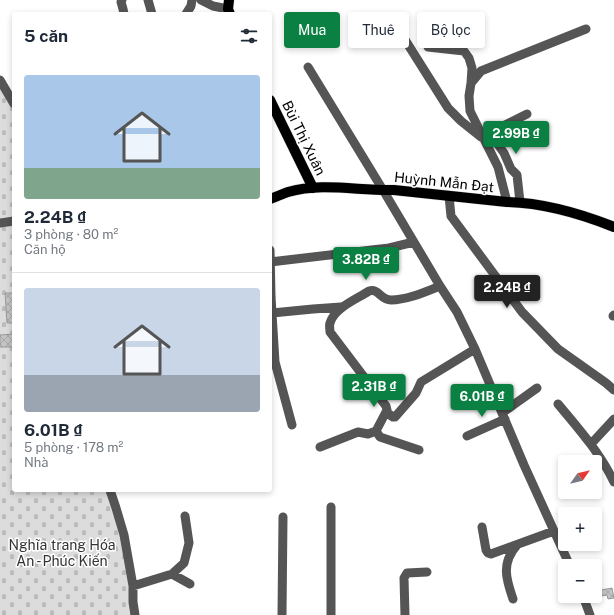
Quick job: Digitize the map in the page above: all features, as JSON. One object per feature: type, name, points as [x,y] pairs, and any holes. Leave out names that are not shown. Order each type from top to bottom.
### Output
[{"type":"main road","name":"Bùi Thị Xuân","points":[[272,104],[313,188]]},
{"type":"main road","name":"Huỳnh Mẫn Đạt","points":[[272,198],[287,192],[313,188],[394,190],[507,202],[520,202],[552,207],[588,217],[614,227]]},
{"type":"street","points":[[122,0],[121,2],[124,12]]},
{"type":"street","points":[[148,0],[151,12]]},
{"type":"street","points":[[187,12],[191,6],[192,0]]},
{"type":"street","points":[[201,0],[213,6],[229,8]]},
{"type":"street","points":[[471,83],[481,71],[586,29]]},
{"type":"street","points":[[409,46],[448,108],[461,122],[484,139]]},
{"type":"street","points":[[437,48],[464,51],[469,58],[472,68],[469,96],[470,111],[498,167],[507,202]]},
{"type":"street","points":[[308,67],[457,312],[475,349],[524,466],[567,559]]},
{"type":"street","points":[[0,80],[12,101]]},
{"type":"street","points":[[520,202],[517,175],[511,169],[504,152],[492,136],[495,130],[527,114]]},
{"type":"street","points":[[449,196],[451,216],[522,312],[558,349],[614,390]]},
{"type":"street","points":[[0,223],[12,221]]},
{"type":"street","points":[[272,262],[389,248],[414,242]]},
{"type":"street","points":[[320,447],[358,432],[368,434],[376,431],[387,410],[386,406],[330,332],[330,321],[341,307],[369,291],[373,290],[385,299],[392,300],[415,295],[440,286]]},
{"type":"street","points":[[292,425],[275,362],[272,313],[341,307]]},
{"type":"street","points":[[386,412],[395,417],[416,393],[421,382],[475,349]]},
{"type":"street","points":[[467,436],[504,416],[536,388]]},
{"type":"street","points":[[558,404],[591,444],[607,468],[614,482]]},
{"type":"street","points":[[591,444],[614,419]]},
{"type":"street","points":[[376,431],[380,437],[418,450]]},
{"type":"street","points":[[111,492],[124,535],[133,586],[135,615]]},
{"type":"street","points":[[331,507],[331,615]]},
{"type":"street","points":[[133,586],[172,574],[184,563],[189,543],[184,516]]},
{"type":"street","points":[[282,615],[283,517]]},
{"type":"street","points":[[482,527],[486,550],[491,554],[554,531]]},
{"type":"street","points":[[513,599],[507,583],[506,565],[508,558],[517,545]]},
{"type":"street","points":[[405,615],[404,578],[406,574],[427,572]]},
{"type":"street","points":[[172,574],[190,584]]},
{"type":"street","points":[[586,603],[590,615]]},
{"type":"green space","name":"Nghĩa trang Hóa An - Phúc Kiến","points":[[0,83],[12,104],[12,492],[108,492],[121,535],[133,615],[0,615]]},
{"type":"building","points":[[5,293],[12,293],[12,323],[7,323]]},
{"type":"building","points":[[12,334],[12,347],[0,347],[0,335]]},
{"type":"building","points":[[612,588],[614,598],[608,599],[607,595],[602,596],[602,590]]}]
